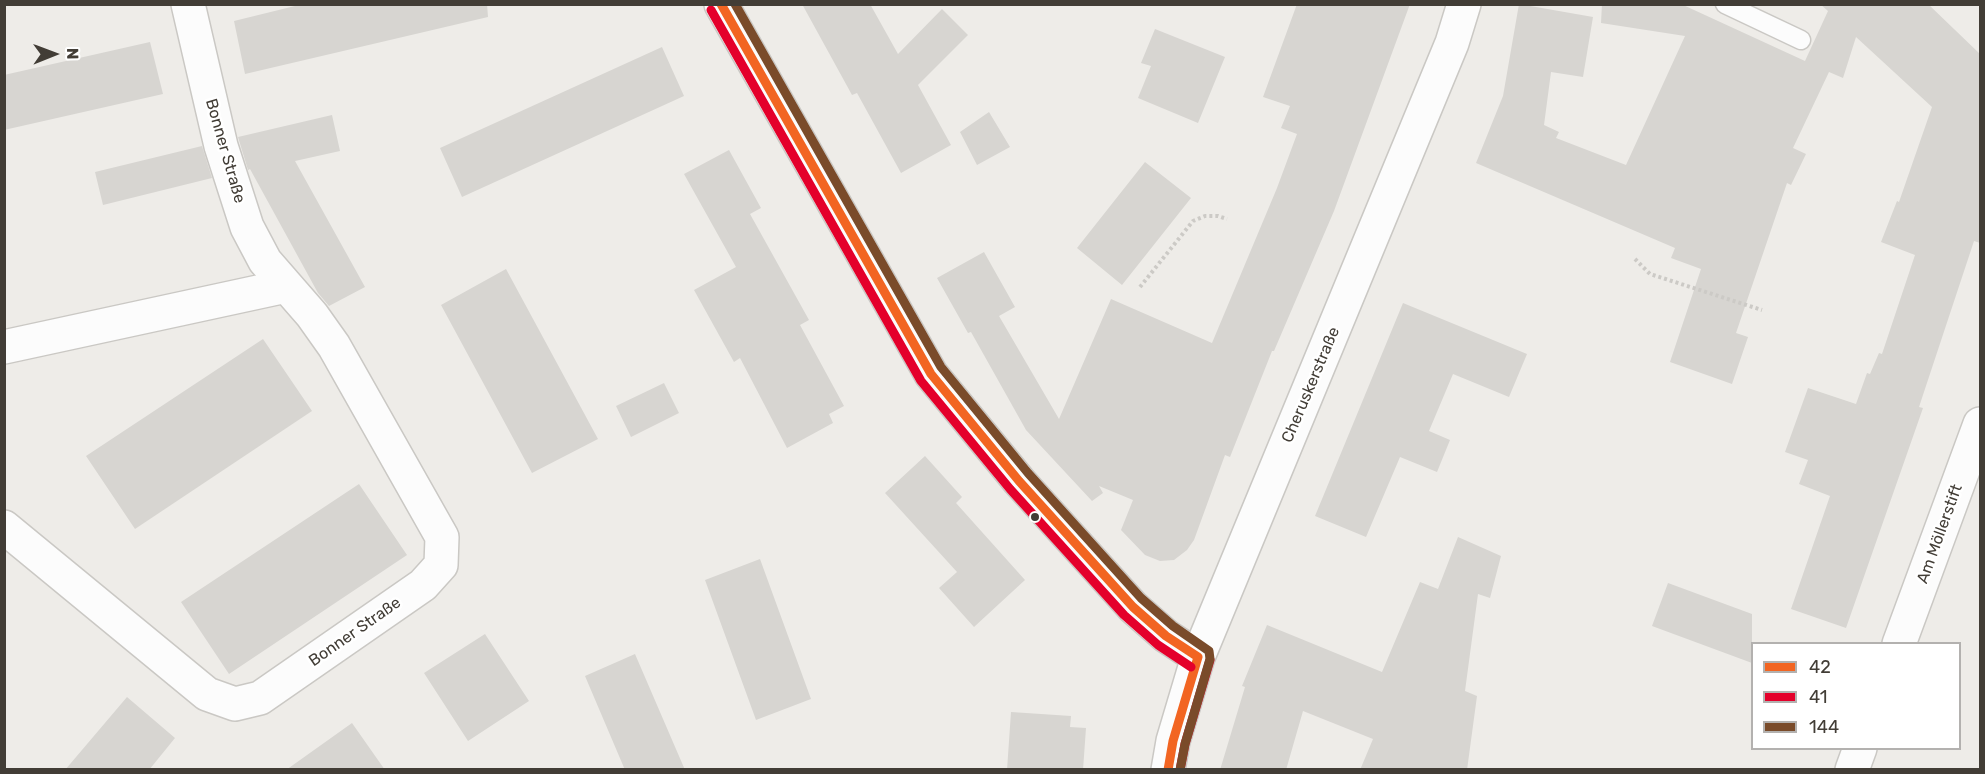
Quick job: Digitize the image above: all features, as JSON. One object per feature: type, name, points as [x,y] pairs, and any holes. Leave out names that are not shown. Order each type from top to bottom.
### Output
[{"type":"street","name":"Bonner Straße","points":[[4,528],[207,694],[235,704],[260,698],[423,585],[441,565],[442,537],[334,346],[312,315],[265,261],[248,227],[221,146],[188,4]]},
{"type":"street","points":[[721,4],[932,374],[1019,481],[1133,607],[1166,636],[1198,657]]},
{"type":"street","name":"Cheruskerstraße","points":[[1168,770],[1173,741],[1198,657],[1452,43],[1464,4]]},
{"type":"street","points":[[4,347],[286,286]]},
{"type":"street","name":"Am Möllerstift","points":[[1900,642],[1980,424]]},
{"type":"street","points":[[1852,770],[1859,750]]},
{"type":"lane","points":[[1725,4],[1802,40]]},
{"type":"path","points":[[1140,286],[1193,221],[1205,216],[1227,219]]},
{"type":"path","points":[[1635,260],[1650,274],[1762,310]]},
{"type":"building","points":[[303,4],[487,4],[488,17],[245,74],[234,21]]},
{"type":"building","points":[[802,4],[870,4],[898,54],[942,9],[968,35],[918,85],[951,145],[901,173],[857,93],[852,95]]},
{"type":"building","points":[[1297,4],[1410,4],[1334,211],[1274,351],[1272,351],[1230,457],[1225,455],[1194,540],[1187,550],[1174,560],[1160,561],[1145,555],[1121,530],[1133,500],[1099,486],[1103,493],[1092,501],[1026,430],[971,332],[968,333],[937,278],[984,252],[1015,307],[999,316],[1059,419],[1111,299],[1212,343],[1277,188],[1297,134],[1281,128],[1290,106],[1263,97]]},
{"type":"building","points":[[1519,4],[1593,17],[1583,77],[1551,72],[1544,125],[1559,132],[1556,138],[1626,165],[1685,36],[1601,23],[1602,4],[1681,4],[1805,61],[1828,11],[1820,4],[1928,4],[1980,54],[1980,243],[1974,241],[1919,407],[1923,408],[1846,628],[1791,609],[1830,496],[1799,484],[1808,460],[1785,452],[1808,388],[1856,404],[1867,373],[1870,374],[1879,353],[1882,354],[1915,255],[1881,242],[1897,201],[1899,202],[1932,107],[1856,37],[1843,78],[1829,72],[1793,148],[1806,154],[1791,185],[1787,183],[1736,333],[1748,337],[1732,384],[1670,362],[1701,269],[1671,258],[1675,248],[1476,163],[1503,96]]},
{"type":"building","points":[[1155,29],[1225,57],[1198,123],[1138,98],[1151,66],[1141,63]]},
{"type":"building","points":[[150,42],[163,94],[4,130],[4,75]]},
{"type":"building","points":[[662,47],[684,96],[462,197],[440,148]]},
{"type":"building","points":[[989,112],[1010,147],[977,165],[960,132]]},
{"type":"building","points":[[332,115],[340,151],[295,161],[365,287],[329,306],[318,293],[250,169],[248,170],[238,137]]},
{"type":"building","points":[[202,146],[212,178],[103,205],[95,172]]},
{"type":"building","points":[[729,150],[761,208],[750,214],[809,320],[800,325],[844,406],[829,414],[833,423],[787,448],[740,358],[734,362],[694,290],[736,267],[684,174]]},
{"type":"building","points":[[1145,162],[1191,198],[1122,285],[1077,248]]},
{"type":"building","points":[[506,269],[598,439],[532,473],[441,305]]},
{"type":"building","points":[[1403,303],[1527,354],[1509,397],[1453,374],[1429,431],[1450,440],[1437,472],[1400,457],[1366,537],[1315,516]]},
{"type":"building","points":[[263,339],[312,411],[135,529],[86,456]]},
{"type":"building","points":[[664,383],[679,413],[631,437],[616,406]]},
{"type":"building","points":[[925,456],[962,497],[956,503],[1025,580],[974,627],[939,588],[957,572],[885,493]]},
{"type":"building","points":[[359,484],[407,555],[229,674],[181,602]]},
{"type":"building","points":[[1458,537],[1501,556],[1490,598],[1478,594],[1465,691],[1477,696],[1467,770],[1360,770],[1373,739],[1303,711],[1286,770],[1220,770],[1245,687],[1242,686],[1267,625],[1382,672],[1420,582],[1438,589]]},
{"type":"building","points":[[760,559],[811,699],[756,720],[705,580]]},
{"type":"building","points":[[1668,583],[1752,614],[1751,663],[1652,626]]},
{"type":"building","points":[[485,634],[529,701],[468,741],[424,673]]},
{"type":"building","points":[[635,654],[685,770],[625,770],[585,676]]},
{"type":"building","points":[[127,697],[175,738],[149,770],[65,770]]},
{"type":"building","points":[[1011,712],[1071,716],[1070,727],[1086,728],[1083,770],[1007,770]]},
{"type":"building","points":[[352,723],[385,770],[286,770]]},
{"type":"transit line","name":"42","points":[[721,4],[931,374],[1019,481],[1133,607],[1166,636],[1198,657]]},
{"type":"transit line","name":"144","points":[[735,4],[941,367],[1028,473],[1141,598],[1173,626],[1209,651],[1210,659],[1185,744],[1180,770]]},
{"type":"transit line","name":"41","points":[[711,10],[921,381],[1010,489],[1124,615],[1158,645],[1191,667]]},
{"type":"transit line","name":"42","points":[[1168,770],[1173,741],[1198,657]]},
{"type":"transit line","name":"41","points":[[1180,770],[1185,744],[1210,660]]}]
